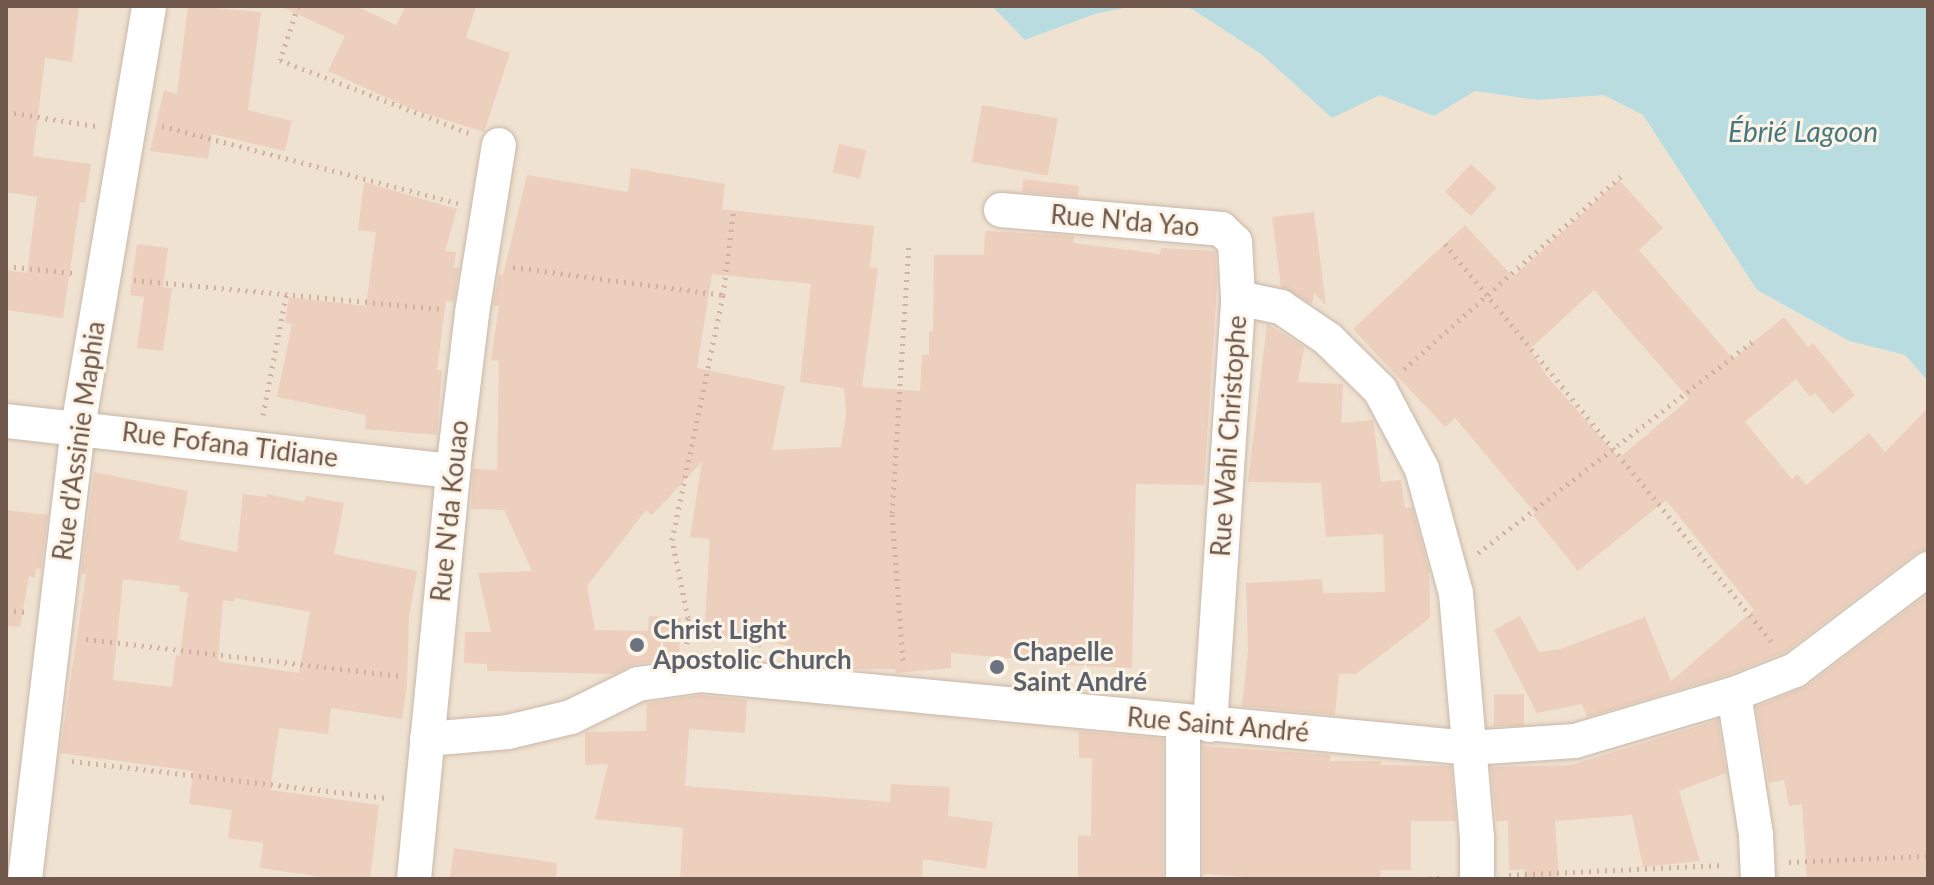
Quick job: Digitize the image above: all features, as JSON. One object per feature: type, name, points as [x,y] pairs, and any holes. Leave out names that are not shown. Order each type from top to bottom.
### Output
[{"type":"street","name":"Rue d'Assinie Maphia","points":[[25,879],[78,427],[149,6]]},
{"type":"street","name":"Rue N'da Kouao","points":[[414,879],[453,471],[472,313],[499,145]]},
{"type":"street","name":"Rue N'da Yao","points":[[1001,210],[1221,229],[1235,242],[1238,298]]},
{"type":"street","name":"Rue Wahi Christophe","points":[[1183,879],[1238,298],[1281,307],[1328,339],[1380,390],[1422,469],[1456,593],[1470,748],[1477,878]]},
{"type":"street","name":"Rue Fofana Tidiane","points":[[6,421],[453,471]]},
{"type":"street","name":"Rue Saint André","points":[[427,739],[508,732],[558,720],[638,684],[701,675],[1470,748],[1575,741],[1734,694],[1795,670],[1928,569]]},
{"type":"street","points":[[1734,694],[1758,871]]},
{"type":"path","points":[[298,6],[280,60],[499,145]]},
{"type":"path","points":[[6,112],[128,124],[488,211]]},
{"type":"path","points":[[1380,390],[1489,297],[1621,176]]},
{"type":"path","points":[[685,677],[688,618],[672,540],[723,295],[734,208]]},
{"type":"path","points":[[1445,244],[1795,670]]},
{"type":"path","points":[[906,695],[892,513],[909,246]]},
{"type":"path","points":[[480,263],[723,295]]},
{"type":"path","points":[[6,266],[472,313]]},
{"type":"path","points":[[257,448],[286,295]]},
{"type":"path","points":[[1451,574],[1756,339]]},
{"type":"path","points":[[54,635],[433,679]]},
{"type":"path","points":[[40,758],[422,802]]},
{"type":"path","points":[[1421,879],[1758,871],[1928,856]]},
{"type":"shaded area","points":[[6,6],[992,6],[1026,40],[1095,14],[1135,6],[1187,6],[1261,54],[1332,118],[1380,94],[1434,116],[1475,91],[1537,100],[1604,94],[1643,115],[1757,290],[1849,341],[1905,355],[1928,381],[1928,879],[6,879]]},
{"type":"water","points":[[992,6],[1135,6],[1095,14],[1025,40]]},
{"type":"water","name":"Ébrié Lagoon","points":[[1187,6],[1928,6],[1928,381],[1905,355],[1849,341],[1757,290],[1643,115],[1604,95],[1537,100],[1475,91],[1434,116],[1380,95],[1332,118],[1261,54]]},
{"type":"building","points":[[6,6],[79,6],[72,62],[45,58],[33,156],[91,164],[85,203],[80,202],[63,318],[6,310],[6,270],[27,273],[37,197],[6,192]]},
{"type":"building","points":[[188,6],[261,12],[248,110],[292,121],[285,151],[212,134],[208,159],[150,151],[164,90],[177,94]]},
{"type":"building","points":[[280,6],[356,6],[396,25],[406,6],[476,6],[466,38],[510,53],[484,132],[414,110],[328,71],[345,36]]},
{"type":"building","points":[[982,105],[1058,118],[1048,175],[972,162]]},
{"type":"building","points":[[839,144],[866,150],[860,179],[832,172]]},
{"type":"building","points":[[1471,164],[1497,188],[1471,216],[1445,192]]},
{"type":"building","points":[[631,168],[725,184],[722,209],[874,226],[870,267],[878,268],[862,387],[920,391],[922,355],[929,355],[929,331],[933,331],[934,255],[984,255],[985,231],[1074,236],[1073,243],[1160,254],[1161,248],[1215,251],[1217,286],[1204,485],[1136,484],[1132,668],[951,653],[951,668],[896,673],[895,669],[849,669],[764,638],[761,648],[733,638],[704,636],[710,539],[690,537],[702,462],[652,515],[646,510],[587,586],[595,630],[648,631],[649,616],[681,618],[679,658],[635,664],[614,674],[487,671],[487,664],[464,663],[465,632],[491,632],[478,573],[532,571],[504,510],[471,509],[473,469],[497,470],[499,361],[491,360],[499,306],[493,306],[527,175],[628,192]],"holes":[[[712,274],[811,284],[800,382],[844,388],[846,414],[841,447],[772,450],[785,386],[697,368]]]},
{"type":"building","points":[[1023,179],[1079,186],[1078,197],[1022,192]]},
{"type":"building","points":[[1619,180],[1663,228],[1639,250],[1733,359],[1784,317],[1808,347],[1813,343],[1855,395],[1833,414],[1815,393],[1810,397],[1796,379],[1745,422],[1792,479],[1797,474],[1806,485],[1869,433],[1885,452],[1928,408],[1928,549],[1916,553],[1785,652],[1728,675],[1587,717],[1582,704],[1537,713],[1494,630],[1520,616],[1539,652],[1561,649],[1645,617],[1671,681],[1754,610],[1666,500],[1578,571],[1533,515],[1535,513],[1455,418],[1445,427],[1353,329],[1465,225],[1513,277]],"holes":[[[1594,290],[1689,399],[1619,458],[1547,376],[1530,349]]]},
{"type":"building","points":[[364,182],[457,209],[445,251],[456,252],[454,267],[459,268],[454,302],[446,301],[437,370],[442,370],[437,435],[365,429],[366,415],[277,397],[292,324],[285,323],[289,297],[366,306],[376,232],[358,230]]},
{"type":"building","points":[[1314,212],[1326,305],[1314,293],[1312,304],[1281,287],[1272,217]]},
{"type":"building","points":[[137,244],[168,248],[163,287],[172,288],[163,351],[137,348],[144,297],[130,295]]},
{"type":"building","points":[[1267,324],[1304,347],[1298,382],[1343,384],[1341,423],[1373,420],[1381,482],[1401,480],[1405,508],[1412,507],[1429,570],[1430,618],[1356,674],[1339,674],[1335,715],[1242,706],[1248,650],[1246,583],[1322,579],[1323,593],[1385,592],[1383,534],[1326,537],[1321,483],[1248,482]]},
{"type":"building","points":[[94,472],[188,491],[179,540],[237,552],[243,494],[267,497],[267,494],[304,502],[306,496],[344,503],[334,554],[417,571],[409,617],[407,685],[402,719],[331,708],[328,734],[279,728],[270,790],[379,805],[370,879],[336,879],[260,868],[263,843],[228,838],[232,810],[189,804],[193,771],[60,753],[86,574],[81,574]],"holes":[[[123,579],[180,586],[179,591],[188,593],[180,656],[176,655],[172,687],[113,680]],[[235,598],[310,612],[299,673],[218,661],[223,600],[234,602]]]},
{"type":"building","points":[[6,510],[48,515],[41,569],[36,568],[35,578],[29,576],[20,627],[6,626]]},
{"type":"building","points":[[1928,594],[1928,879],[1807,879],[1802,804],[1789,806],[1784,780],[1769,783],[1756,707],[1807,686]]},
{"type":"building","points":[[1494,694],[1524,694],[1524,726],[1494,726]]},
{"type":"building","points":[[701,695],[747,700],[745,733],[689,729],[685,786],[890,802],[891,784],[950,787],[948,816],[993,822],[986,869],[923,859],[922,879],[680,879],[683,828],[595,819],[608,764],[585,765],[585,732],[646,731],[647,703]]},
{"type":"building","points":[[1718,720],[1726,773],[1679,791],[1700,861],[1643,867],[1632,815],[1555,821],[1559,879],[1524,879],[1524,869],[1509,870],[1508,821],[1496,821],[1491,767],[1571,765]]},
{"type":"building","points":[[1079,731],[1163,739],[1163,879],[1078,879],[1078,835],[1091,836],[1092,758],[1079,758]]},
{"type":"building","points":[[1203,746],[1330,755],[1330,761],[1451,766],[1456,821],[1411,821],[1411,870],[1381,870],[1380,877],[1277,879],[1203,874]]},
{"type":"building","points":[[454,848],[557,863],[556,879],[450,879]]},
{"type":"place","name":"Christ Light Apostolic Church","points":[[637,645]]},
{"type":"place","name":"Chapelle Saint André","points":[[997,667]]}]
